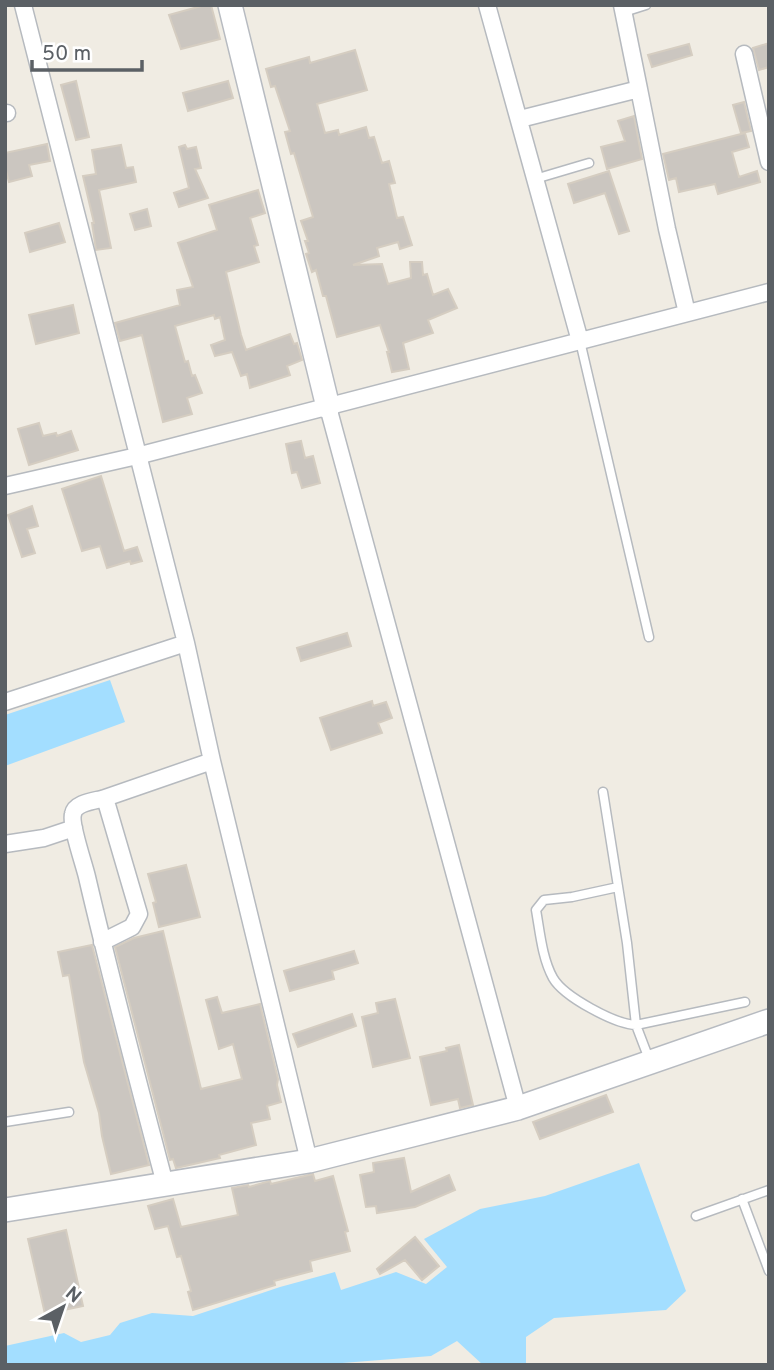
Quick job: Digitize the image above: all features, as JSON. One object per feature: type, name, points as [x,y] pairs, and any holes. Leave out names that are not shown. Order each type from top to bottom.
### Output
[{"type":"street","points":[[23,5],[186,643],[309,1161]]},
{"type":"street","points":[[230,5],[328,407],[517,1108]]},
{"type":"street","points":[[487,5],[580,341]]},
{"type":"street","points":[[623,8],[667,229],[687,313]]},
{"type":"street","points":[[744,54],[769,162]]},
{"type":"street","points":[[520,119],[639,89]]},
{"type":"street","points":[[5,486],[137,456],[769,292]]},
{"type":"street","points":[[5,702],[186,643]]},
{"type":"street","points":[[165,1184],[102,942],[74,828],[73,814],[77,808],[212,761]]},
{"type":"street","points":[[102,942],[132,927],[139,914],[105,798]]},
{"type":"street","points":[[5,844],[44,838],[74,828]]},
{"type":"street","points":[[5,1210],[309,1161],[517,1108],[769,1021]]},
{"type":"lane","points":[[623,8],[646,5]]},
{"type":"lane","points":[[535,180],[589,163]]},
{"type":"lane","points":[[580,341],[649,637]]},
{"type":"lane","points":[[603,792],[636,1025],[650,1062]]},
{"type":"lane","points":[[618,887],[544,900],[536,910],[545,955],[554,980],[573,997],[626,1025],[745,1002]]},
{"type":"lane","points":[[5,1122],[69,1112]]},
{"type":"lane","points":[[696,1216],[769,1190]]},
{"type":"lane","points":[[742,1199],[769,1271]]},
{"type":"water","points":[[110,680],[125,722],[5,766],[5,715]]},
{"type":"water","points":[[639,1163],[686,1291],[666,1310],[554,1318],[526,1337],[526,1365],[483,1365],[457,1341],[431,1356],[317,1365],[5,1365],[5,1346],[64,1333],[81,1342],[110,1335],[120,1323],[152,1313],[193,1316],[335,1272],[341,1290],[396,1272],[426,1284],[447,1267],[424,1239],[480,1209],[545,1196]]},
{"type":"building","points":[[211,5],[220,39],[181,49],[169,15]]},
{"type":"building","points":[[769,43],[769,67],[759,70],[753,48]]},
{"type":"building","points":[[689,44],[692,55],[652,67],[648,55]]},
{"type":"building","points":[[355,50],[367,90],[317,104],[325,133],[338,130],[339,135],[366,127],[369,138],[374,137],[382,163],[389,161],[395,183],[389,184],[397,218],[403,217],[412,245],[400,249],[398,242],[377,248],[379,256],[353,265],[382,264],[388,284],[411,278],[410,262],[422,262],[423,275],[427,274],[433,295],[448,289],[457,308],[428,320],[433,333],[403,343],[409,369],[392,372],[380,325],[337,337],[326,296],[323,296],[316,270],[312,272],[306,254],[309,253],[305,241],[308,241],[301,221],[313,217],[285,132],[290,131],[275,86],[271,87],[266,69],[309,57],[310,63]]},
{"type":"building","points":[[76,81],[89,137],[76,140],[61,85]]},
{"type":"building","points":[[228,81],[233,98],[188,111],[183,93]]},
{"type":"building","points":[[744,102],[751,131],[741,133],[733,105]]},
{"type":"building","points":[[634,116],[642,159],[607,169],[601,147],[625,141],[618,121]]},
{"type":"building","points":[[745,133],[749,147],[732,152],[739,177],[757,171],[760,182],[718,194],[715,184],[679,192],[676,178],[669,180],[663,154]]},
{"type":"building","points":[[47,144],[50,161],[29,165],[32,176],[9,182],[5,153]]},
{"type":"building","points":[[121,145],[126,168],[133,167],[136,182],[99,190],[111,248],[96,250],[94,223],[83,176],[96,174],[92,150]]},
{"type":"building","points":[[185,145],[187,149],[196,147],[201,168],[195,169],[208,198],[179,207],[174,193],[189,188],[179,147]]},
{"type":"building","points":[[609,171],[629,231],[619,234],[605,193],[574,203],[568,184]]},
{"type":"building","points":[[258,190],[265,213],[250,218],[258,245],[254,246],[259,262],[226,272],[241,335],[246,350],[290,334],[294,344],[297,343],[302,360],[287,366],[290,375],[250,388],[247,374],[241,376],[232,352],[215,356],[211,345],[225,340],[220,317],[215,319],[214,315],[175,326],[185,362],[188,361],[192,376],[195,375],[202,393],[187,398],[192,414],[163,422],[142,335],[120,341],[115,323],[180,305],[177,290],[193,287],[178,243],[217,230],[209,205]]},
{"type":"building","points":[[147,209],[151,226],[135,230],[130,214]]},
{"type":"building","points":[[59,223],[65,242],[30,252],[25,233]]},
{"type":"building","points":[[73,305],[79,333],[36,344],[29,315]]},
{"type":"building","points":[[39,423],[43,436],[56,433],[57,436],[71,431],[78,450],[29,465],[18,429]]},
{"type":"building","points":[[301,441],[305,458],[313,456],[320,483],[302,488],[297,472],[292,473],[286,444]]},
{"type":"building","points":[[101,476],[124,551],[137,547],[142,561],[131,564],[130,561],[107,568],[100,546],[82,551],[62,489]]},
{"type":"building","points":[[32,506],[38,526],[27,529],[35,553],[22,557],[8,515]]},
{"type":"building","points":[[347,633],[351,646],[301,661],[297,648]]},
{"type":"building","points":[[372,701],[373,706],[386,702],[392,718],[378,723],[382,733],[331,750],[320,718]]},
{"type":"building","points":[[186,865],[200,917],[159,927],[153,903],[156,902],[148,874]]},
{"type":"building","points":[[163,931],[201,1089],[242,1079],[233,1044],[219,1049],[206,1000],[217,997],[222,1013],[260,1004],[281,1102],[267,1106],[270,1119],[251,1123],[256,1145],[219,1155],[220,1158],[176,1168],[173,1159],[170,1160],[115,947],[134,938]]},
{"type":"building","points":[[92,945],[149,1165],[111,1174],[99,1113],[84,1062],[69,975],[63,976],[58,952]]},
{"type":"building","points":[[354,951],[358,963],[332,971],[334,979],[290,991],[284,971]]},
{"type":"building","points":[[395,999],[410,1058],[373,1067],[362,1017],[378,1013],[376,1003]]},
{"type":"building","points":[[352,1014],[356,1026],[298,1047],[293,1034]]},
{"type":"building","points":[[459,1045],[473,1105],[460,1108],[458,1099],[431,1105],[420,1057],[447,1051],[446,1048]]},
{"type":"building","points":[[606,1095],[613,1112],[540,1139],[533,1122]]},
{"type":"building","points":[[404,1158],[411,1192],[449,1175],[455,1190],[415,1207],[377,1213],[376,1206],[366,1207],[360,1175],[374,1172],[373,1163]]},
{"type":"building","points":[[313,1174],[315,1181],[333,1176],[348,1231],[345,1232],[350,1251],[310,1261],[312,1271],[274,1281],[275,1285],[193,1310],[188,1292],[191,1291],[181,1256],[177,1257],[168,1226],[155,1229],[148,1206],[173,1199],[181,1227],[238,1215],[232,1188],[270,1181],[271,1184]]},
{"type":"building","points":[[66,1230],[83,1306],[45,1314],[28,1239]]},
{"type":"building","points":[[415,1237],[439,1266],[422,1280],[405,1260],[380,1274],[377,1269]]}]
